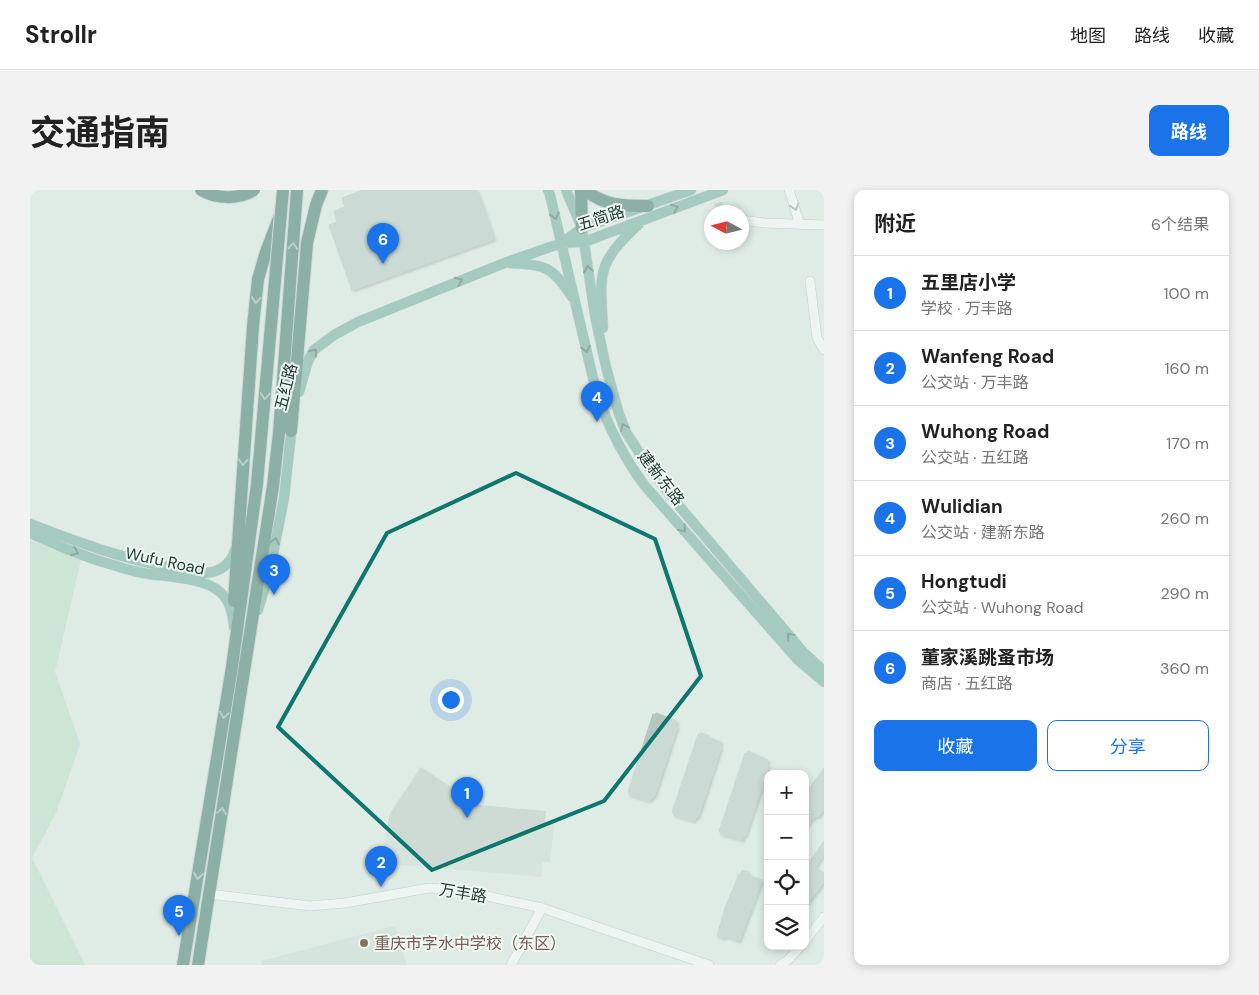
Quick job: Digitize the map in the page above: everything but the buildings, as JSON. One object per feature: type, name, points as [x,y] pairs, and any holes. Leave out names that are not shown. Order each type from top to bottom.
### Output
[{"type":"highway","points":[[201,190],[215,196],[226,197],[238,196],[254,190]]},
{"type":"highway","points":[[183,965],[232,667],[257,484],[282,190]]},
{"type":"highway","points":[[233,616],[253,326],[258,279],[266,252],[291,190]]},
{"type":"highway","points":[[198,965],[273,486],[297,190]]},
{"type":"highway","points":[[291,431],[307,243],[322,190]]},
{"type":"highway","points":[[582,228],[583,190],[604,202],[619,206],[648,206]]},
{"type":"main road","name":"建新东路","points":[[548,190],[597,395],[614,437],[635,472],[798,660],[824,682]]},
{"type":"main road","name":"建新东路","points":[[566,190],[582,228],[606,367],[626,432],[647,466],[674,500],[804,654],[824,671]]},
{"type":"main road","name":"五简路","points":[[562,243],[582,228],[691,190]]},
{"type":"main road","name":"五简路","points":[[562,243],[584,242],[723,190]]},
{"type":"main road","points":[[606,367],[602,275],[614,250],[643,220]]},
{"type":"main road","name":"五红路","points":[[250,639],[270,570],[286,486],[291,431],[303,373],[314,350],[323,342],[358,322],[507,262],[562,243]]},
{"type":"main road","points":[[507,262],[534,264],[552,271],[575,301],[579,296],[584,296],[596,316]]},
{"type":"main road","name":"Wufu Road","points":[[30,524],[89,547],[141,562],[204,573],[225,567],[235,552],[239,534]]},
{"type":"main road","name":"Wufu Road","points":[[30,533],[88,558],[140,572],[208,585],[221,593],[233,616],[232,667]]},
{"type":"street","points":[[789,190],[800,225]]},
{"type":"street","points":[[749,221],[764,224],[824,225]]},
{"type":"street","points":[[810,281],[817,338],[824,350]]},
{"type":"street","name":"万丰路","points":[[209,894],[310,906],[345,903],[418,889],[441,888],[542,908],[681,961],[708,965]]},
{"type":"street","points":[[507,965],[513,962],[542,908]]},
{"type":"street","points":[[809,936],[824,917]]},
{"type":"street","points":[[780,965],[797,950]]},
{"type":"highlighted area","points":[[516,473],[655,539],[701,676],[604,801],[432,870],[278,727],[387,533]]},
{"type":"shaded area","points":[[421,767],[478,805],[546,811],[545,823],[554,823],[550,862],[542,862],[541,877],[392,864],[384,844],[390,813]]},
{"type":"shaded area","name":"重庆市字水中学校（东区）","points":[[395,926],[407,965],[262,965],[261,961]]},
{"type":"green space","points":[[30,540],[81,560],[55,672],[80,744],[56,813],[32,858],[85,965],[30,965]]},
{"type":"tunnel","points":[[714,190],[719,205]]},
{"type":"place","name":"董家溪跳蚤市场","points":[[383,264]]},
{"type":"place","name":"Wulidian","points":[[597,422]]},
{"type":"place","name":"Wuhong Road","points":[[274,595]]},
{"type":"place","name":"五里店小学","points":[[467,818]]},
{"type":"place","name":"Wanfeng Road","points":[[381,887]]},
{"type":"place","name":"Hongtudi","points":[[179,936]]},
{"type":"place","name":"重庆市字水中学校（东区）","points":[[364,943]]}]
